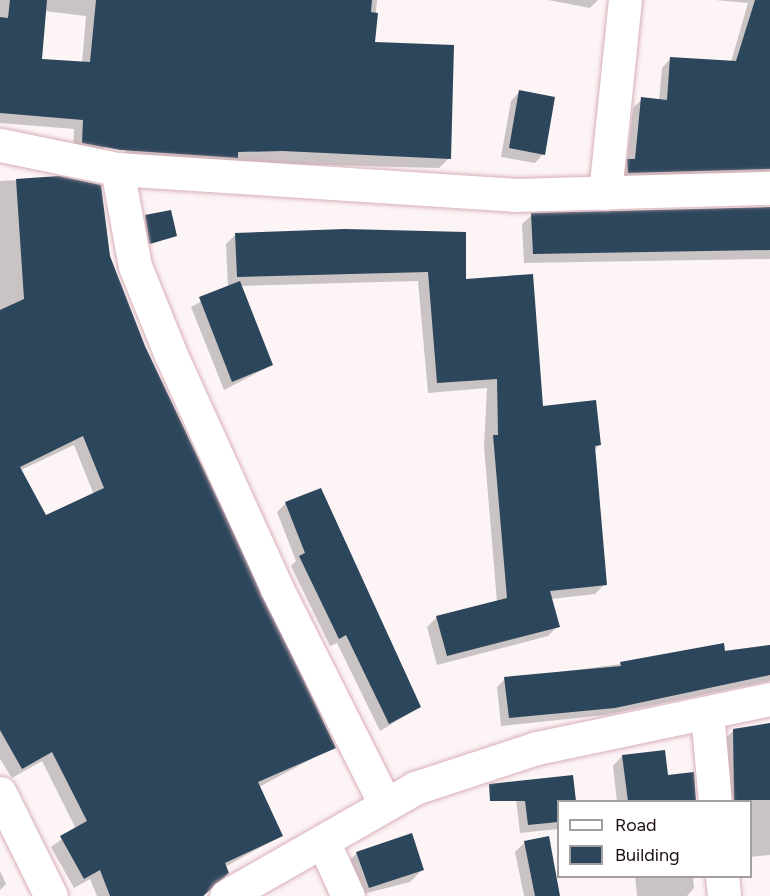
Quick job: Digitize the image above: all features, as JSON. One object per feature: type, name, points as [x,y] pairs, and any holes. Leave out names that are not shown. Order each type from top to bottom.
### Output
[{"type":"street","points":[[604,193],[625,0]]},
{"type":"street","points":[[0,145],[117,169],[514,195],[770,188]]},
{"type":"street","points":[[117,169],[135,266],[171,356],[276,587],[384,802]]},
{"type":"street","points":[[226,896],[323,841],[384,802],[537,748],[770,699]]},
{"type":"street","points":[[707,713],[716,800]]},
{"type":"street","points":[[0,793],[51,896]]},
{"type":"street","points":[[323,841],[348,896]]},
{"type":"street","points":[[722,878],[724,896]]},
{"type":"building","points":[[10,0],[47,0],[42,59],[90,62],[96,0],[372,0],[371,12],[378,13],[375,42],[454,45],[451,159],[283,151],[238,152],[238,158],[120,150],[82,143],[83,120],[0,113],[0,17],[8,18]]},
{"type":"building","points":[[755,0],[770,0],[770,169],[628,173],[627,159],[635,159],[641,97],[667,100],[670,57],[736,61]]},
{"type":"building","points":[[519,90],[555,97],[545,155],[509,148]]},
{"type":"building","points":[[59,176],[101,185],[110,256],[145,346],[336,748],[258,782],[283,836],[225,863],[229,873],[203,896],[110,896],[100,870],[84,879],[60,836],[87,821],[52,752],[22,769],[0,730],[0,310],[24,299],[16,179]],"holes":[[[83,436],[104,488],[46,515],[20,467]]]},
{"type":"building","points":[[770,207],[770,250],[533,254],[531,213]]},
{"type":"building","points":[[171,210],[177,236],[150,244],[145,215]]},
{"type":"building","points":[[345,229],[466,232],[466,279],[533,274],[543,406],[596,400],[601,445],[595,446],[607,585],[550,591],[560,627],[447,656],[436,616],[507,598],[493,435],[498,435],[497,379],[437,383],[428,272],[237,277],[235,233]]},
{"type":"building","points":[[240,281],[273,365],[232,382],[199,297]]},
{"type":"building","points":[[321,488],[421,707],[389,724],[346,635],[339,639],[299,556],[305,553],[285,502]]},
{"type":"building","points":[[724,643],[725,651],[770,645],[770,675],[615,708],[509,718],[504,677],[621,666],[620,662]]},
{"type":"building","points":[[770,723],[770,800],[734,800],[733,729]]},
{"type":"building","points":[[665,750],[668,775],[694,772],[696,800],[628,800],[622,755]]},
{"type":"building","points":[[573,775],[576,800],[557,800],[557,822],[528,825],[525,801],[490,801],[489,784]]},
{"type":"building","points":[[412,833],[424,870],[369,888],[356,852]]},
{"type":"building","points":[[549,836],[560,896],[535,896],[524,841]]}]
